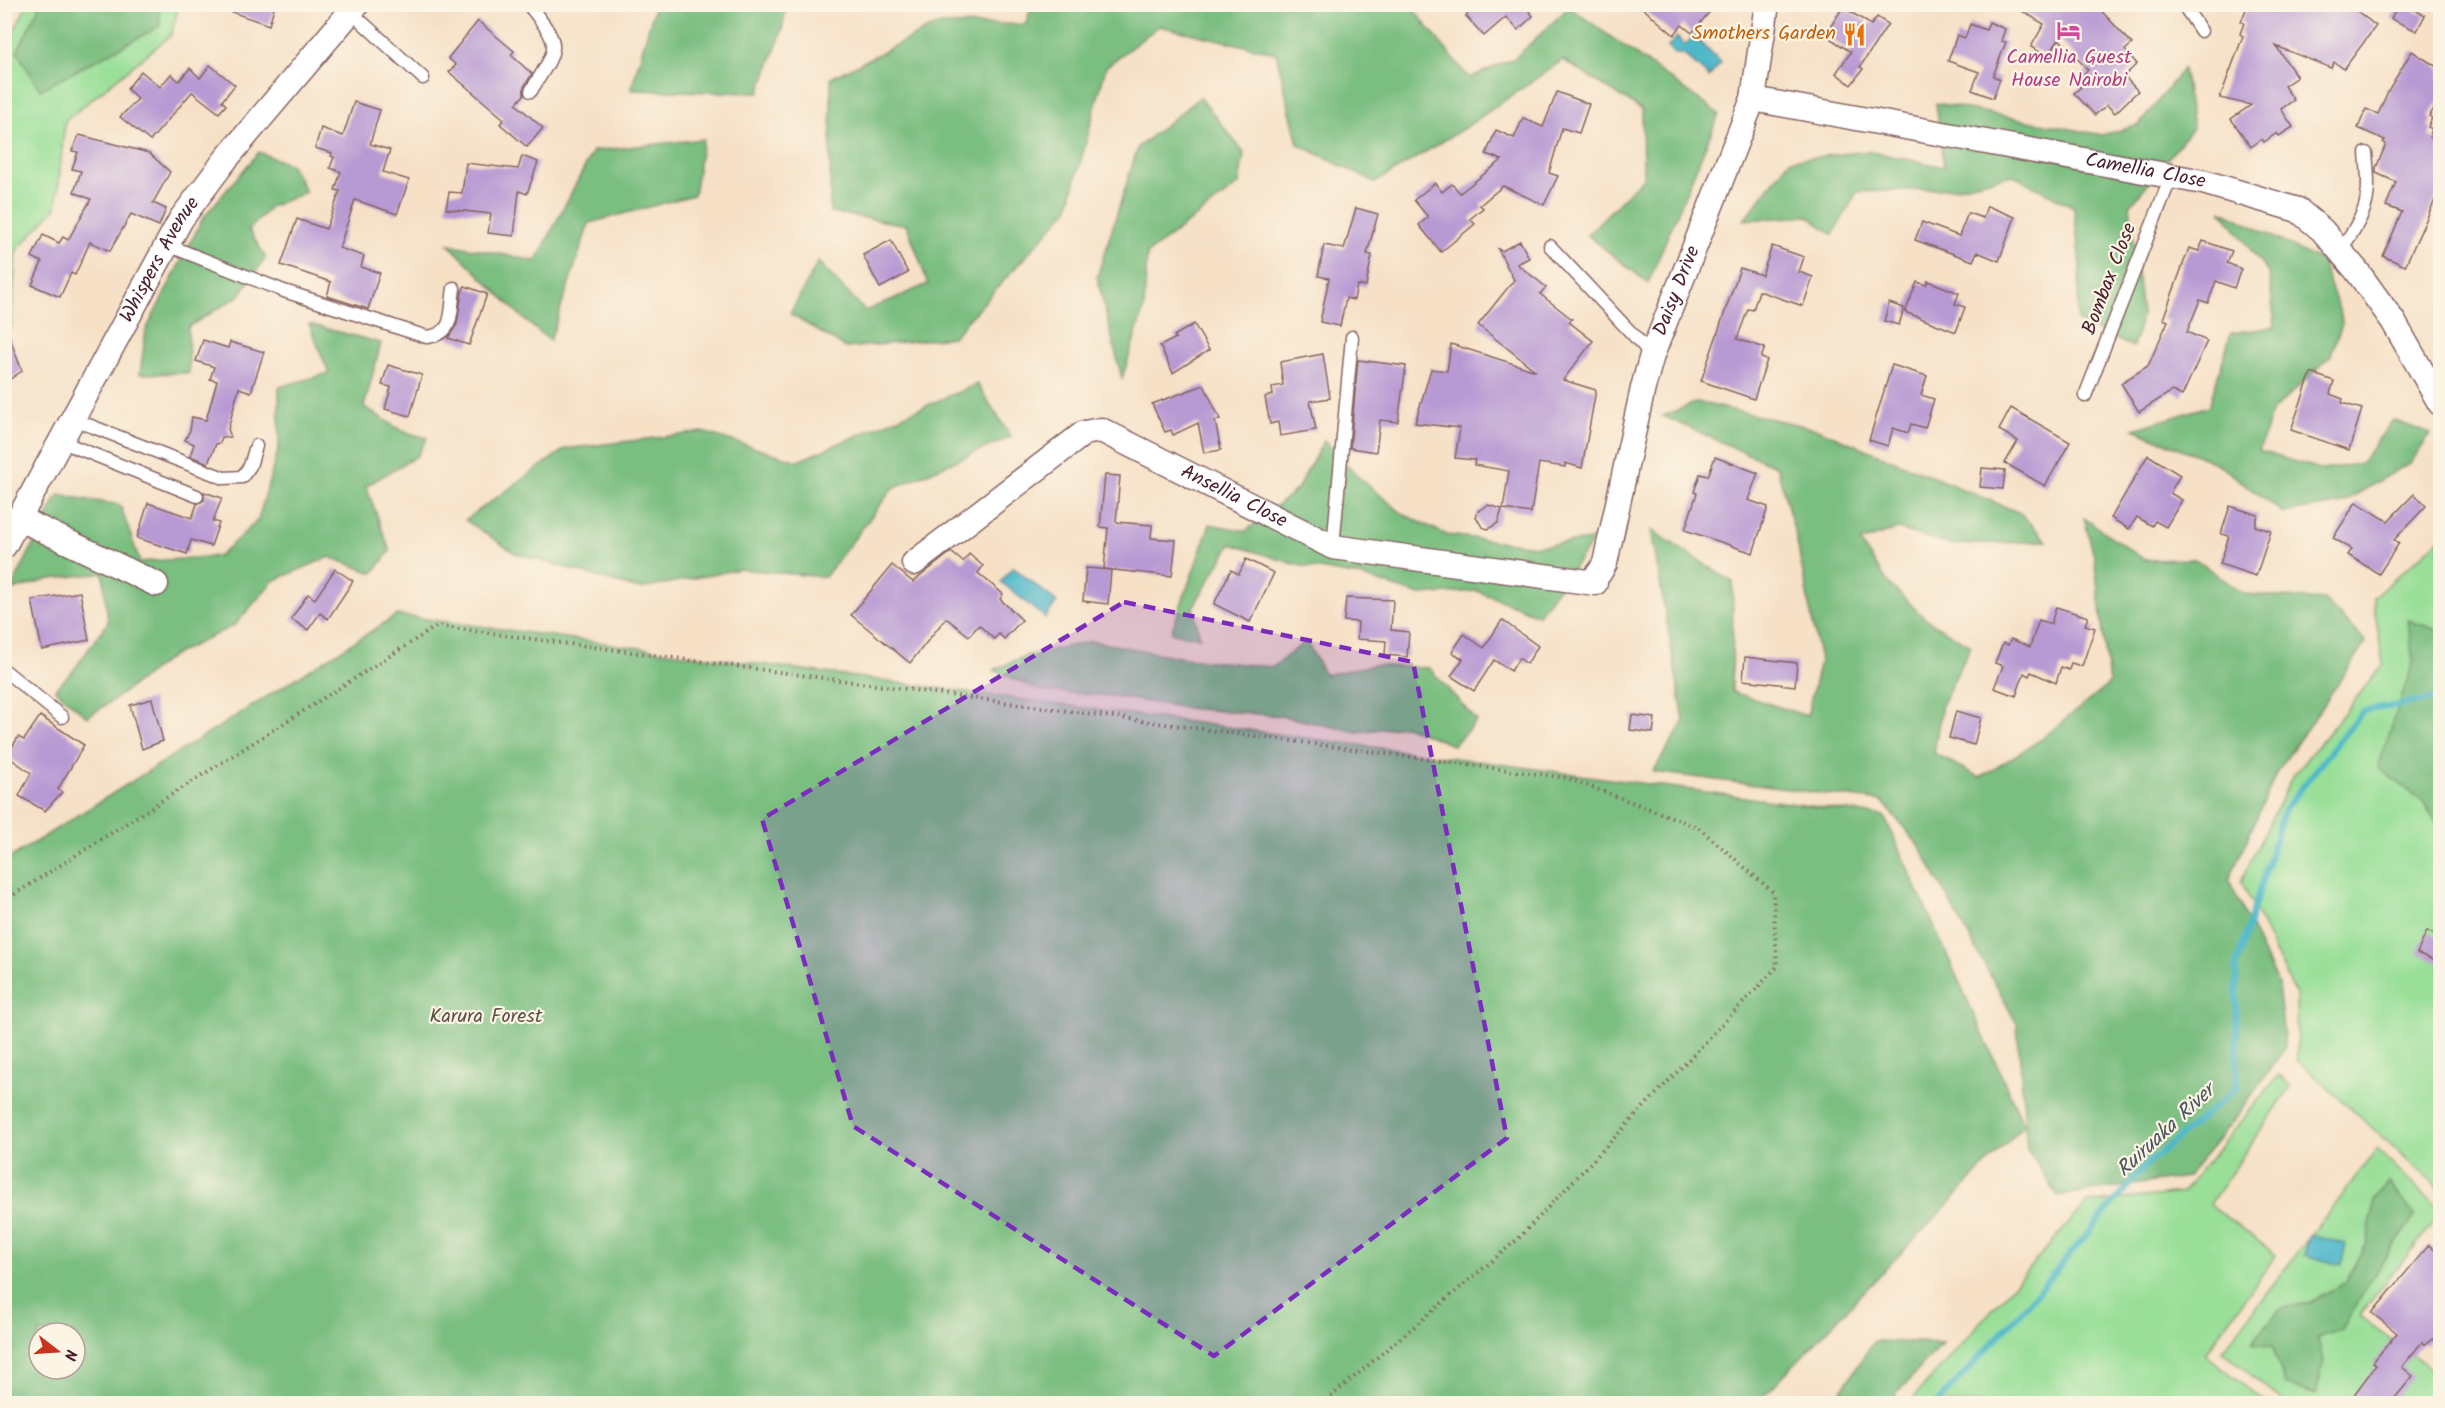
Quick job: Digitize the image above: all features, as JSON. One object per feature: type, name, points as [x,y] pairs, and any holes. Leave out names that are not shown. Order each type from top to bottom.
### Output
[{"type":"street","name":"Daisy Drive","points":[[1593,580],[1605,563],[1652,355],[1753,99],[1767,4]]},
{"type":"street","name":"Whispers Avenue","points":[[4,546],[182,219],[226,159],[354,8]]},
{"type":"street","name":"Camellia Close","points":[[1753,99],[2203,182],[2298,210],[2322,230],[2340,251],[2393,321],[2440,403]]},
{"type":"street","name":"Ansellia Close","points":[[914,563],[1084,433],[1101,430],[1333,547],[1595,583],[1593,580]]},
{"type":"street","points":[[20,519],[156,584]]},
{"type":"lane","points":[[528,4],[551,34],[554,54],[531,91]]},
{"type":"lane","points":[[2182,4],[2201,31]]},
{"type":"lane","points":[[354,8],[423,78]]},
{"type":"lane","points":[[2340,251],[2364,213],[2368,201],[2366,153]]},
{"type":"lane","name":"Bombax Close","points":[[2085,396],[2171,177]]},
{"type":"lane","points":[[167,245],[284,291],[427,337],[440,335],[447,328],[454,288]]},
{"type":"lane","points":[[1550,246],[1652,355]]},
{"type":"lane","points":[[1333,547],[1352,337]]},
{"type":"lane","points":[[73,419],[224,478],[242,477],[250,466],[256,446]]},
{"type":"lane","points":[[60,441],[197,496]]},
{"type":"lane","points":[[4,670],[62,717]]},
{"type":"path","points":[[4,901],[437,626],[1566,778],[1698,827],[1773,892],[1778,967],[1518,1239],[1322,1404]]},
{"type":"highlighted area","points":[[1124,602],[1413,662],[1507,1138],[1214,1356],[853,1126],[762,819]]},
{"type":"green space","points":[[27,5],[179,5],[171,35],[65,121],[56,208],[16,251],[11,329],[5,332],[5,49]]},
{"type":"green space","points":[[40,5],[159,5],[160,26],[40,90],[17,52]]},
{"type":"green space","points":[[655,5],[786,5],[782,31],[759,93],[631,90]]},
{"type":"green space","points":[[1032,5],[1410,5],[1469,78],[1515,58],[1569,7],[1719,114],[1648,283],[1587,235],[1643,178],[1642,110],[1563,60],[1466,127],[1375,183],[1298,144],[1276,53],[1159,26],[1106,67],[1068,209],[953,337],[846,348],[790,314],[818,262],[865,311],[928,284],[907,225],[830,212],[831,78],[936,25],[1026,24]]},
{"type":"green space","points":[[2183,69],[2193,127],[2130,206],[2142,315],[2133,347],[2077,321],[2080,265],[2074,207],[2012,175],[1953,188],[1857,192],[1833,235],[1808,216],[1744,220],[1790,160],[1868,151],[1944,167],[1936,103],[2102,135],[2139,125]]},
{"type":"green space","points":[[1200,97],[1244,153],[1239,184],[1147,254],[1144,308],[1122,379],[1097,277],[1138,147]]},
{"type":"green space","points":[[703,139],[694,195],[589,223],[550,341],[526,321],[448,244],[536,261],[593,151]]},
{"type":"green space","points":[[259,152],[291,165],[306,192],[270,207],[249,230],[266,258],[239,296],[188,327],[189,373],[140,374],[146,330],[203,218]]},
{"type":"green space","points":[[2221,210],[2322,262],[2343,321],[2330,357],[2272,411],[2259,451],[2323,470],[2361,463],[2393,420],[2431,434],[2411,462],[2342,503],[2283,513],[2218,464],[2134,429],[2209,406],[2231,333],[2275,327],[2269,274]]},
{"type":"green space","points":[[309,324],[381,343],[364,407],[402,431],[427,438],[417,456],[366,486],[390,551],[373,573],[329,557],[273,581],[235,625],[172,656],[87,717],[55,689],[73,671],[108,622],[103,573],[50,579],[10,591],[58,495],[120,505],[140,562],[219,556],[258,520],[279,447],[279,387],[329,373]]},
{"type":"green space","points":[[977,384],[1011,437],[893,488],[825,577],[740,569],[639,589],[515,553],[465,520],[565,449],[703,432],[798,461]]},
{"type":"green space","points":[[1697,402],[1817,429],[2020,513],[2047,541],[1952,545],[1898,529],[1860,542],[1889,584],[1927,620],[1971,646],[1942,704],[1934,753],[1980,778],[2040,740],[2109,684],[2094,556],[2084,518],[2145,560],[2195,559],[2244,594],[2324,600],[2366,642],[2277,772],[2229,880],[2278,985],[2285,1047],[2241,1111],[2187,1177],[2058,1196],[2027,1149],[2017,1024],[1920,847],[1882,801],[1653,772],[1684,721],[1651,530],[1733,582],[1732,692],[1807,716],[1820,661],[1796,537],[1777,467],[1663,416]]},
{"type":"green space","points":[[1324,441],[1356,475],[1403,514],[1447,535],[1536,546],[1594,540],[1538,615],[1477,591],[1420,595],[1360,576],[1297,565],[1231,544],[1193,607],[1200,637],[1171,633],[1210,524],[1246,531],[1297,489]]},
{"type":"green space","points":[[2440,539],[2440,1189],[2297,1060],[2296,995],[2241,881],[2292,777],[2383,665],[2373,598]]},
{"type":"green space","name":"Karura Forest","points":[[397,615],[1884,816],[2024,1125],[1757,1403],[5,1403],[5,861]]},
{"type":"green space","points":[[2408,620],[2440,631],[2440,828],[2423,801],[2378,768],[2413,663]]},
{"type":"green space","points":[[1092,641],[1190,659],[1273,667],[1306,641],[1325,675],[1373,665],[1429,668],[1477,721],[1453,745],[1405,726],[1357,732],[1282,716],[1186,708],[1112,696],[1041,691],[994,670],[1025,656]]},
{"type":"green space","points":[[2279,1075],[2291,1086],[2210,1204],[2276,1255],[2205,1354],[2267,1403],[1909,1403],[2087,1203],[2182,1193]]},
{"type":"green space","points":[[2377,1149],[2440,1210],[2440,1214],[2359,1316],[2440,1375],[2440,1403],[2285,1403],[2222,1351]]},
{"type":"green space","points":[[2389,1182],[2415,1216],[2377,1270],[2342,1329],[2317,1338],[2324,1359],[2316,1395],[2285,1384],[2273,1348],[2252,1342],[2280,1309],[2310,1302],[2346,1282],[2367,1243],[2374,1201]]},
{"type":"green space","points":[[1874,1341],[1943,1343],[1888,1403],[1833,1403]]},
{"type":"water","points":[[1698,32],[1702,35],[1698,40],[1721,63],[1709,77],[1683,54],[1674,54],[1668,47],[1677,37],[1685,45]]},
{"type":"water","points":[[1013,567],[1057,602],[1045,618],[1001,582]]},
{"type":"water","points":[[2310,1235],[2346,1244],[2341,1265],[2304,1255]]},
{"type":"building","points":[[217,4],[275,4],[269,25],[217,7]]},
{"type":"building","points":[[1478,4],[1523,4],[1533,16],[1518,30],[1506,17],[1484,36],[1466,16]]},
{"type":"building","points":[[1638,4],[1716,4],[1692,33],[1682,25],[1674,35]]},
{"type":"building","points":[[2010,4],[2095,4],[2132,44],[2125,50],[2137,64],[2124,76],[2138,91],[2115,113],[2107,105],[2095,115],[2074,93],[2081,87],[2076,81],[2088,70],[2059,39],[2048,57],[2031,47],[2044,24]]},
{"type":"building","points":[[2248,4],[2348,4],[2376,26],[2344,69],[2334,62],[2331,68],[2276,46],[2297,77],[2284,86],[2294,100],[2281,109],[2293,127],[2279,136],[2277,133],[2264,142],[2262,139],[2251,147],[2231,119],[2251,105],[2220,98],[2243,36],[2240,34],[2244,23],[2241,22]]},
{"type":"building","points":[[2398,4],[2403,4],[2425,15],[2417,31],[2391,19]]},
{"type":"building","name":"Smothers Garden","points":[[1843,7],[1871,25],[1877,17],[1888,24],[1860,67],[1863,69],[1851,85],[1836,73],[1851,52],[1825,35]]},
{"type":"building","points":[[478,21],[514,51],[511,55],[532,74],[524,87],[524,95],[516,104],[543,128],[527,147],[500,124],[504,119],[449,72],[456,65],[448,58]]},
{"type":"building","points":[[1989,22],[2005,29],[2001,41],[2006,42],[1993,76],[2000,79],[1993,98],[1972,90],[1979,72],[1948,61],[1957,35],[1965,38],[1970,24],[1986,30]]},
{"type":"building","points":[[2412,51],[2440,69],[2440,100],[2429,116],[2432,118],[2428,127],[2432,129],[2429,137],[2440,142],[2440,189],[2405,266],[2383,256],[2402,212],[2386,206],[2396,182],[2376,173],[2386,144],[2383,142],[2385,140],[2358,128],[2366,109],[2378,114],[2389,89]]},
{"type":"building","points":[[210,65],[235,85],[222,101],[226,105],[219,113],[192,92],[150,141],[120,117],[138,99],[127,89],[141,71],[160,87],[171,74],[179,81],[190,68],[200,78]]},
{"type":"building","points":[[1557,92],[1589,104],[1579,133],[1562,128],[1549,173],[1558,176],[1544,205],[1503,186],[1480,205],[1483,208],[1470,219],[1475,224],[1441,252],[1419,225],[1428,217],[1414,200],[1435,183],[1442,192],[1452,184],[1460,193],[1502,160],[1486,154],[1496,130],[1514,138],[1523,118],[1543,127]]},
{"type":"building","points":[[354,102],[380,110],[370,144],[390,150],[383,172],[409,180],[397,214],[355,200],[339,248],[364,256],[361,267],[380,273],[368,309],[327,296],[331,282],[281,265],[297,219],[326,229],[340,191],[335,190],[341,172],[330,168],[334,157],[331,156],[332,153],[315,148],[321,128],[343,136]]},
{"type":"building","points":[[79,135],[149,153],[170,172],[153,203],[166,209],[159,226],[131,214],[110,251],[90,242],[75,275],[71,273],[60,297],[32,285],[42,262],[32,257],[43,235],[59,243],[63,237],[68,240],[91,199],[74,192],[81,171],[72,169],[78,152],[72,151]]},
{"type":"building","points":[[522,156],[538,162],[527,194],[519,191],[514,236],[488,233],[491,214],[446,209],[449,192],[462,193],[466,163],[518,169]]},
{"type":"building","points":[[1987,206],[2015,217],[1999,261],[1977,252],[1973,261],[1915,240],[1922,222],[1959,236],[1968,213],[1983,218]]},
{"type":"building","points":[[1356,208],[1378,214],[1367,254],[1372,255],[1366,286],[1357,285],[1354,300],[1346,298],[1340,326],[1320,322],[1329,278],[1318,276],[1324,245],[1344,249]]},
{"type":"building","points":[[891,240],[908,273],[880,288],[863,255]]},
{"type":"building","points":[[1520,241],[1529,258],[1517,264],[1546,287],[1540,294],[1572,319],[1569,322],[1593,341],[1563,380],[1596,390],[1582,468],[1565,463],[1565,467],[1539,463],[1531,513],[1503,509],[1509,471],[1474,465],[1475,460],[1455,458],[1460,428],[1415,423],[1431,369],[1447,371],[1451,344],[1536,371],[1478,325],[1514,280],[1498,249],[1502,251]]},
{"type":"building","points":[[2203,241],[2232,251],[2227,263],[2241,269],[2234,288],[2216,281],[2208,303],[2200,300],[2187,332],[2207,341],[2182,396],[2172,391],[2139,412],[2121,383],[2148,366],[2168,321],[2163,319],[2189,248],[2199,251]]},
{"type":"building","points":[[1772,246],[1804,257],[1799,272],[1813,277],[1803,306],[1759,291],[1753,310],[1748,309],[1737,339],[1765,348],[1761,358],[1767,360],[1754,399],[1701,381],[1740,268],[1762,275]]},
{"type":"building","points":[[1928,281],[1959,293],[1955,304],[1965,307],[1956,332],[1905,312],[1917,282],[1926,285]]},
{"type":"building","points":[[465,286],[487,294],[469,345],[448,338],[457,324]]},
{"type":"building","points":[[1889,303],[1904,308],[1899,325],[1884,321]]},
{"type":"building","points":[[1194,324],[1209,350],[1173,373],[1160,346],[1176,338],[1174,336]]},
{"type":"building","points":[[6,328],[22,371],[4,383],[4,329]]},
{"type":"building","points":[[203,340],[228,348],[230,342],[264,352],[251,392],[239,388],[228,429],[231,437],[222,437],[220,443],[216,444],[208,463],[190,456],[194,444],[185,440],[190,430],[192,417],[206,420],[217,381],[210,379],[214,367],[196,361]]},
{"type":"building","points":[[1323,354],[1330,398],[1310,401],[1316,430],[1280,436],[1278,422],[1270,424],[1265,397],[1273,395],[1272,387],[1283,385],[1280,362]]},
{"type":"building","points":[[1358,360],[1406,366],[1398,422],[1380,420],[1376,452],[1350,448]]},
{"type":"building","points":[[388,365],[422,375],[410,416],[385,409],[391,387],[382,385]]},
{"type":"building","points":[[1892,365],[1927,376],[1921,395],[1934,399],[1925,428],[1911,424],[1908,433],[1893,428],[1888,446],[1869,440]]},
{"type":"building","points":[[2311,373],[2334,381],[2330,394],[2343,399],[2342,403],[2362,409],[2349,450],[2291,430]]},
{"type":"building","points":[[1204,385],[1220,419],[1215,421],[1221,450],[1204,453],[1198,423],[1173,435],[1171,430],[1165,432],[1152,404]]},
{"type":"building","points":[[2011,408],[2070,442],[2045,486],[2005,463],[2018,441],[1999,430]]},
{"type":"building","points":[[2148,455],[2180,475],[2170,493],[2182,500],[2166,527],[2155,521],[2152,526],[2137,517],[2129,529],[2111,518]]},
{"type":"building","points":[[1715,457],[1758,473],[1748,500],[1768,507],[1753,553],[1685,530],[1697,493],[1694,492],[1700,474],[1708,476]]},
{"type":"building","points":[[1982,468],[2005,470],[2003,489],[1980,487]]},
{"type":"building","points":[[1105,475],[1120,476],[1116,522],[1152,525],[1151,538],[1176,540],[1172,576],[1104,569],[1108,528],[1100,527]]},
{"type":"building","points":[[204,492],[222,498],[213,521],[219,523],[211,546],[191,540],[187,554],[137,538],[148,503],[192,518],[197,504],[204,500]]},
{"type":"building","points":[[2414,494],[2426,506],[2394,540],[2399,543],[2379,574],[2348,555],[2352,549],[2333,538],[2356,502],[2388,521]]},
{"type":"building","points":[[1488,505],[1502,509],[1498,523],[1488,529],[1482,527],[1476,517],[1478,511]]},
{"type":"building","points":[[2230,506],[2258,515],[2255,526],[2271,531],[2256,576],[2220,564],[2229,536],[2221,534]]},
{"type":"building","points":[[951,552],[963,562],[969,554],[983,566],[978,573],[1003,594],[1000,599],[1022,620],[1004,639],[999,634],[994,639],[979,625],[969,636],[946,618],[910,663],[851,615],[892,565],[913,582]]},
{"type":"building","points":[[1246,559],[1274,573],[1250,622],[1214,604],[1231,570],[1239,574]]},
{"type":"building","points":[[1086,568],[1111,570],[1108,604],[1083,601]]},
{"type":"building","points":[[335,569],[353,581],[328,619],[320,613],[308,630],[291,619],[308,594],[315,599]]},
{"type":"building","points":[[80,592],[89,640],[42,650],[32,600]]},
{"type":"building","points":[[1346,598],[1393,600],[1391,630],[1409,632],[1407,657],[1385,655],[1386,641],[1357,639],[1358,622],[1344,621]]},
{"type":"building","points":[[2056,607],[2088,617],[2085,625],[2095,628],[2082,666],[2071,663],[2069,670],[2061,667],[2056,683],[2031,672],[2029,676],[2024,673],[2016,696],[1994,688],[2003,666],[1995,663],[2003,643],[2008,645],[2011,639],[2030,647],[2039,620],[2051,624]]},
{"type":"building","points":[[1502,620],[1538,646],[1527,664],[1519,658],[1511,671],[1494,660],[1474,691],[1451,676],[1463,659],[1452,652],[1464,634],[1484,648]]},
{"type":"building","points":[[1745,657],[1797,663],[1795,686],[1743,680]]},
{"type":"building","points":[[152,699],[163,741],[142,749],[130,705]]},
{"type":"building","points":[[1956,711],[1981,718],[1974,745],[1949,738]]},
{"type":"building","points":[[1632,715],[1655,718],[1653,733],[1630,730]]},
{"type":"building","points":[[40,716],[84,745],[58,789],[62,792],[45,811],[19,796],[31,773],[7,756],[18,737],[24,740]]},
{"type":"building","points":[[2427,931],[2440,937],[2440,963],[2417,953]]},
{"type":"building","points":[[2429,1245],[2440,1255],[2440,1345],[2433,1339],[2425,1344],[2422,1342],[2402,1367],[2413,1376],[2390,1404],[2347,1404],[2376,1365],[2373,1362],[2397,1333],[2372,1313]]},
{"type":"waterway","name":"Ruiruaka River","points":[[1936,1404],[2020,1313],[2145,1166],[2237,1088],[2236,966],[2284,810],[2363,711],[2440,698]]},
{"type":"place","name":"Camellia Guest House Nairobi","points":[[2069,30]]},
{"type":"place","name":"Smothers Garden","points":[[1854,34]]}]
